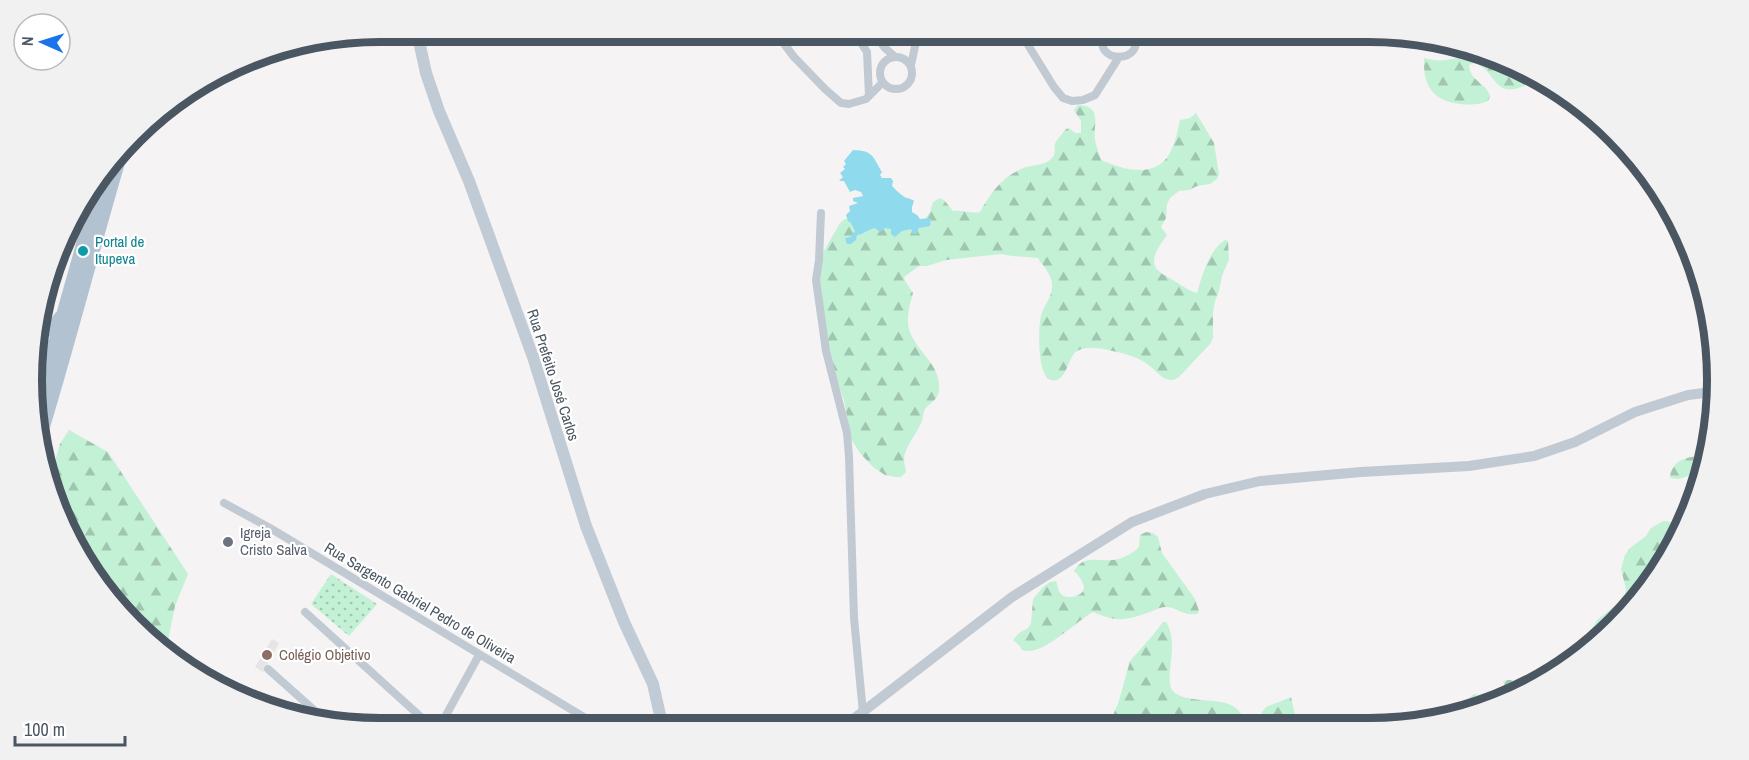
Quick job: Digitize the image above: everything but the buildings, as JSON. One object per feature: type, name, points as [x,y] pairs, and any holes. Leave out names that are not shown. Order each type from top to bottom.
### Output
[{"type":"main road","name":"Rua Prefeito José Carlos","points":[[419,42],[426,73],[439,111],[470,181],[533,357],[586,526],[624,621],[653,684],[661,718]]},
{"type":"main road","points":[[45,421],[116,169]]},
{"type":"main road","points":[[42,390],[93,201]]},
{"type":"main road","points":[[46,330],[53,327],[62,316]]},
{"type":"main road","points":[[43,360],[48,372]]},
{"type":"street","points":[[784,42],[794,57],[841,103],[858,102],[869,96],[883,82]]},
{"type":"street","points":[[860,42],[867,52],[869,96]]},
{"type":"street","points":[[877,42],[882,64],[880,73],[883,82],[892,88],[903,87],[911,80],[910,65],[916,42]]},
{"type":"street","points":[[882,42],[896,56],[910,65]]},
{"type":"street","points":[[882,64],[916,42]]},
{"type":"street","points":[[1026,42],[1062,98],[1072,101],[1095,95],[1119,57]]},
{"type":"street","points":[[1103,42],[1106,51],[1106,79]]},
{"type":"street","points":[[1106,51],[1112,56],[1127,55],[1134,49],[1136,42]]},
{"type":"street","points":[[821,213],[816,280],[826,351],[847,433],[854,618],[863,713]]},
{"type":"street","points":[[856,718],[1012,597],[1132,522],[1205,494],[1260,481],[1469,466],[1534,456],[1575,442],[1635,412],[1688,395],[1706,393]]},
{"type":"street","name":"Rua Sargento Gabriel Pedro de Oliveira","points":[[224,503],[270,528],[585,718]]},
{"type":"street","points":[[304,612],[422,718]]},
{"type":"street","points":[[444,718],[479,655]]},
{"type":"street","points":[[268,669],[317,712]]},
{"type":"shaded area","name":"Colégio Objetivo","points":[[272,639],[279,643],[263,672],[255,667]]},
{"type":"green space","points":[[1463,56],[1478,60],[1530,83],[1520,88],[1502,88],[1487,71],[1473,63],[1469,65],[1470,71],[1488,91],[1490,96],[1488,101],[1474,104],[1450,102],[1431,90],[1424,68],[1424,58],[1447,60]]},
{"type":"green space","points":[[1078,105],[1086,106],[1094,112],[1095,140],[1101,160],[1117,166],[1142,170],[1158,165],[1170,152],[1180,120],[1190,118],[1196,113],[1214,143],[1219,174],[1217,179],[1210,184],[1179,191],[1170,198],[1166,218],[1161,227],[1167,235],[1154,259],[1156,268],[1162,273],[1197,293],[1210,257],[1219,244],[1225,240],[1228,241],[1229,259],[1215,301],[1213,338],[1210,344],[1179,377],[1173,380],[1163,377],[1137,358],[1114,351],[1084,348],[1074,354],[1060,378],[1051,380],[1046,377],[1043,370],[1039,330],[1041,316],[1051,294],[1052,282],[1038,258],[1001,254],[946,260],[919,266],[904,277],[913,293],[908,324],[912,337],[936,373],[939,390],[937,397],[925,409],[920,425],[907,449],[904,458],[906,472],[901,477],[885,475],[873,467],[851,439],[844,400],[832,368],[816,265],[840,223],[845,219],[922,223],[930,212],[933,202],[940,198],[953,211],[980,212],[992,193],[1008,177],[1025,167],[1049,161],[1054,153],[1056,142],[1066,129],[1081,133],[1081,121],[1074,110]]},
{"type":"green space","points":[[69,430],[108,452],[188,574],[175,606],[168,643],[126,603],[87,549],[68,509],[54,466],[60,444]]},
{"type":"green space","points":[[1698,457],[1693,474],[1679,479],[1670,477],[1671,471],[1678,462]]},
{"type":"green space","points":[[1663,521],[1674,523],[1662,549],[1637,586],[1608,619],[1587,638],[1597,620],[1621,601],[1625,595],[1626,589],[1621,569],[1625,555],[1630,548],[1646,536],[1651,528]]},
{"type":"green space","points":[[1146,532],[1158,537],[1162,553],[1195,599],[1199,611],[1197,614],[1187,614],[1165,607],[1132,618],[1120,619],[1108,618],[1093,612],[1039,649],[1022,650],[1013,640],[1031,623],[1033,599],[1043,587],[1056,581],[1062,595],[1071,597],[1078,595],[1084,588],[1074,571],[1082,562],[1113,560],[1128,555],[1139,547],[1140,535]]},
{"type":"green space","points":[[331,574],[377,604],[349,636],[311,604]]},
{"type":"green space","points":[[1163,622],[1166,622],[1172,640],[1170,684],[1176,694],[1230,705],[1244,718],[1112,718],[1130,661]]},
{"type":"green space","points":[[1513,680],[1517,683],[1505,689],[1503,681]]},
{"type":"green space","points":[[1474,694],[1481,695],[1483,698],[1463,704]]},
{"type":"green space","points":[[1291,697],[1296,718],[1261,718],[1266,707]]},
{"type":"water","points":[[853,150],[872,155],[882,172],[880,175],[882,178],[891,178],[892,186],[903,196],[914,201],[912,212],[920,219],[931,218],[930,226],[919,228],[916,234],[913,234],[911,229],[902,231],[895,237],[891,234],[891,229],[885,228],[880,232],[875,228],[870,229],[857,235],[856,240],[851,244],[847,244],[845,238],[850,237],[855,231],[846,215],[850,211],[849,206],[858,203],[853,201],[853,198],[863,196],[861,192],[855,190],[850,192],[844,181],[839,181],[843,177],[840,173],[845,169],[844,161]]},
{"type":"place","name":"Portal de Itupeva","points":[[83,251]]},
{"type":"place","name":"Igreja Cristo Salva","points":[[228,542]]},
{"type":"place","name":"Colégio Objetivo","points":[[267,655]]}]
